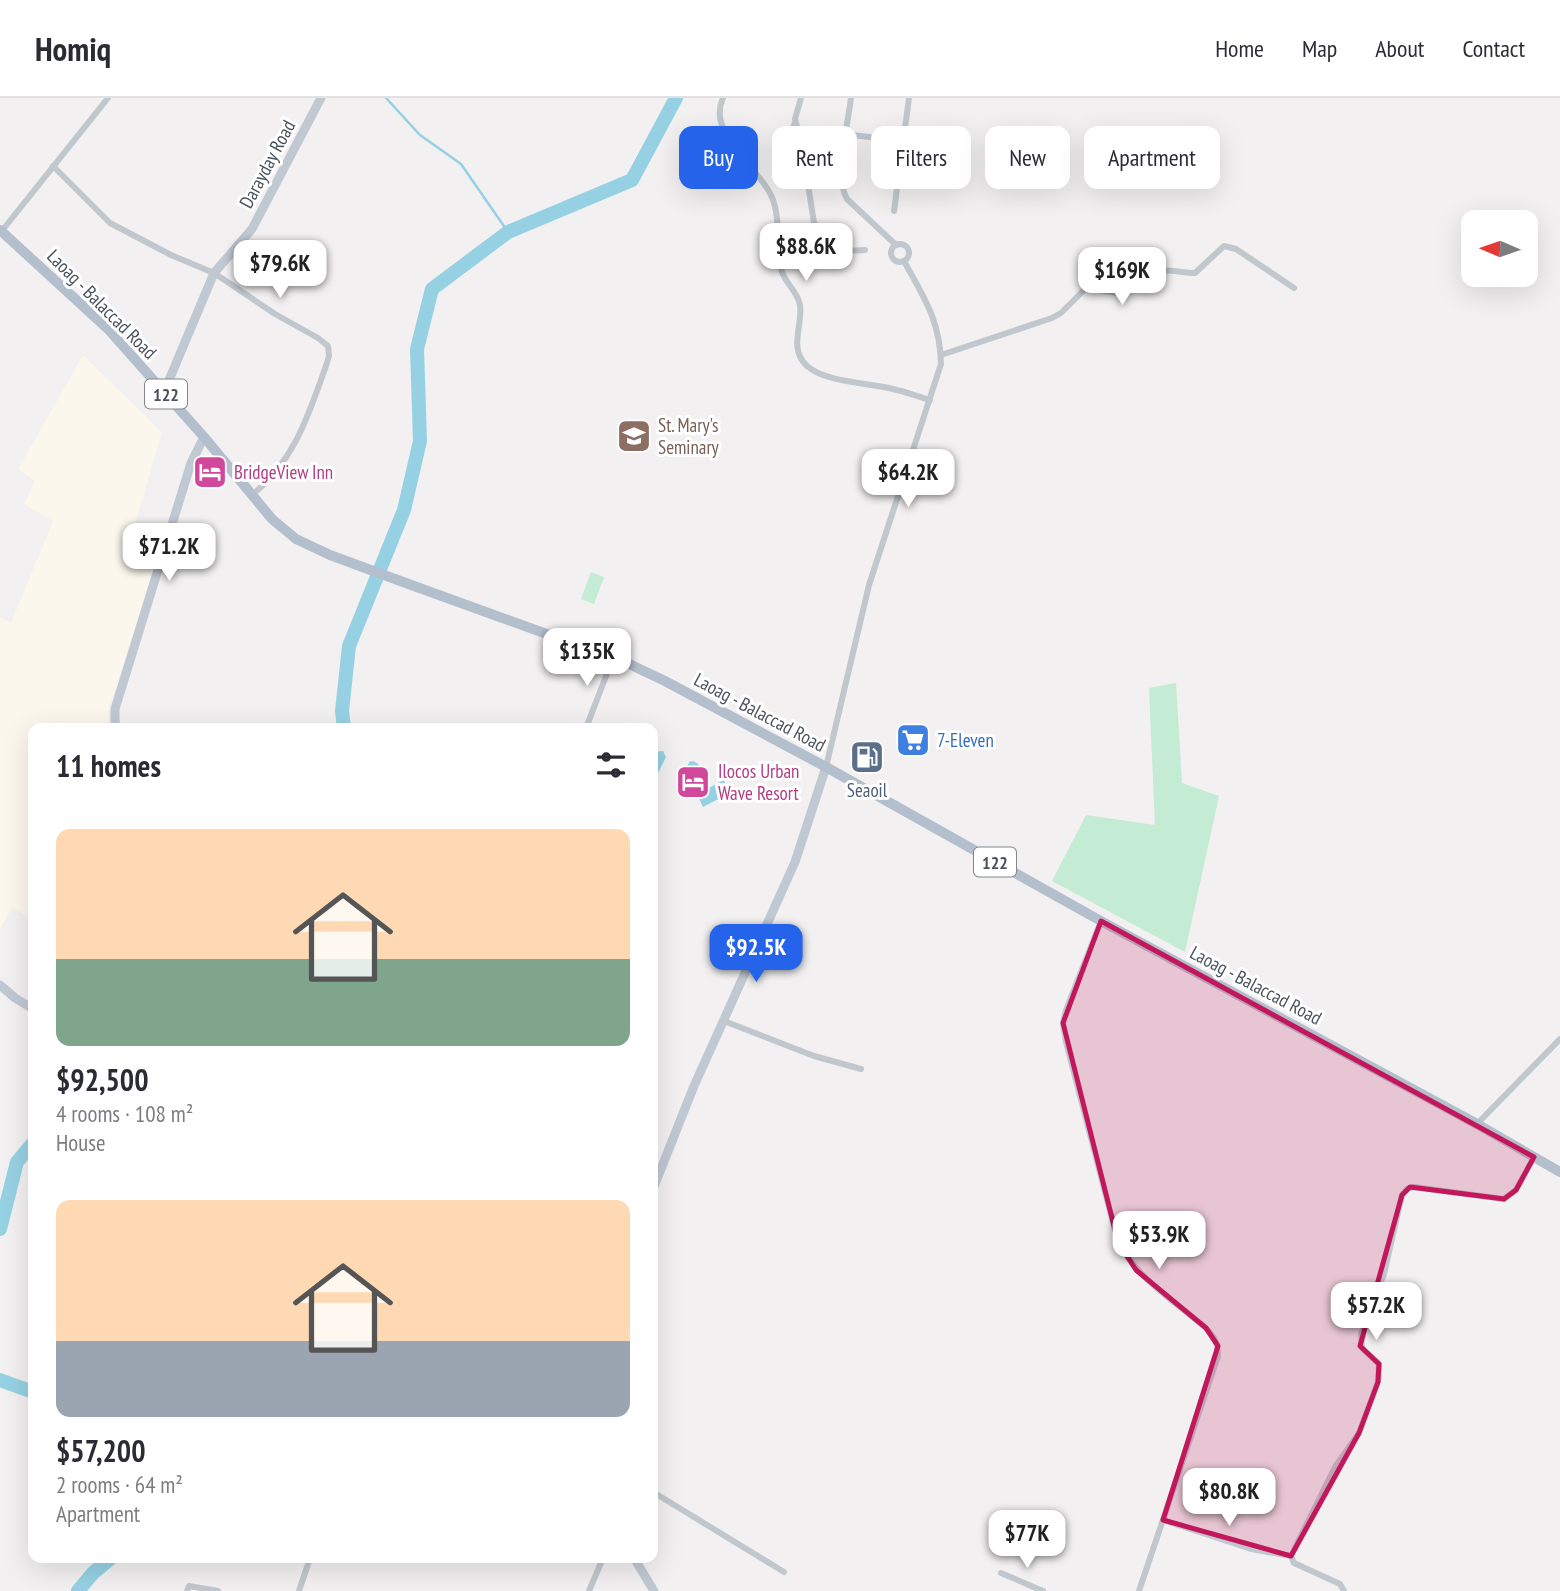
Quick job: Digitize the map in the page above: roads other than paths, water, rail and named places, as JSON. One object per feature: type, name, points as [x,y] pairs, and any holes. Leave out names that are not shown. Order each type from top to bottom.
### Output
[{"type":"main road","name":"Laoag - Balaccad Road","points":[[1,232],[92,313],[285,531],[330,555],[613,658],[665,681],[1477,1124],[1560,1172]]},
{"type":"street","points":[[1,232],[108,98]]},
{"type":"street","name":"Darayday Road","points":[[164,392],[214,274],[252,229],[321,98]]},
{"type":"street","points":[[723,98],[719,116],[727,135],[774,202],[782,270],[798,296],[800,306],[797,343],[802,360],[821,374],[890,388],[930,400]]},
{"type":"street","points":[[794,126],[801,98]]},
{"type":"street","points":[[847,126],[851,98]]},
{"type":"street","points":[[906,126],[909,98]]},
{"type":"street","points":[[53,166],[110,223],[172,256],[214,274],[328,346],[326,366],[299,438],[270,481],[252,495]]},
{"type":"street","points":[[808,189],[812,217],[818,231],[833,248],[864,250]]},
{"type":"street","points":[[844,189],[847,199],[896,245]]},
{"type":"street","points":[[894,211],[897,189]]},
{"type":"street","points":[[903,244],[908,248],[909,255],[904,261],[892,257],[892,250],[896,245],[903,244]]},
{"type":"street","points":[[941,355],[1052,318],[1061,313],[1086,288],[1125,294],[1155,272],[1173,270],[1195,273],[1224,246],[1236,249],[1294,288]]},
{"type":"street","points":[[658,1176],[694,1086],[795,862],[826,768],[869,585],[941,364],[935,318],[904,261]]},
{"type":"street","points":[[116,723],[115,709],[191,463],[204,437]]},
{"type":"street","points":[[588,723],[613,658]]},
{"type":"street","points":[[1101,921],[1066,1010],[1064,1031],[1118,1242],[1136,1270],[1206,1328],[1218,1346],[1218,1356],[1139,1591]]},
{"type":"street","points":[[0,985],[28,1006]]},
{"type":"street","points":[[724,1021],[814,1056],[861,1069]]},
{"type":"street","points":[[1477,1124],[1560,1039]]},
{"type":"street","points":[[1344,1591],[1339,1584],[1294,1563],[1291,1556],[1335,1467],[1359,1433],[1378,1382],[1379,1364],[1362,1348],[1361,1334],[1384,1274],[1402,1195],[1413,1187],[1504,1199],[1517,1190],[1534,1157]]},
{"type":"street","points":[[658,1495],[784,1572]]},
{"type":"street","points":[[1163,1520],[1251,1549],[1291,1556]]},
{"type":"street","points":[[299,1591],[308,1563]]},
{"type":"street","points":[[589,1591],[601,1563]]},
{"type":"street","points":[[637,1563],[654,1591]]},
{"type":"street","points":[[1001,1573],[1043,1591]]},
{"type":"street","points":[[187,1591],[191,1586],[218,1591]]},
{"type":"water","points":[[663,751],[666,757],[658,773],[658,752]]},
{"type":"water","points":[[690,761],[699,765],[706,781],[699,787],[695,786],[686,768]]},
{"type":"water","points":[[724,780],[730,793],[703,807],[697,794]]},
{"type":"waterway","points":[[386,98],[420,135],[461,164],[508,232]]},
{"type":"waterway","points":[[343,723],[342,711],[349,646],[404,510],[420,441],[417,349],[432,289],[508,232],[632,180],[676,98]]},
{"type":"waterway","points":[[0,1229],[17,1162],[28,1149]]},
{"type":"waterway","points":[[0,1380],[28,1390]]},
{"type":"waterway","points":[[78,1591],[105,1563]]},
{"type":"place","name":"St. Mary's Seminary","points":[[634,436]]},
{"type":"place","name":"BridgeView Inn","points":[[210,472]]},
{"type":"place","name":"7-Eleven","points":[[913,740]]},
{"type":"place","name":"Seaoil","points":[[867,757]]},
{"type":"place","name":"Ilocos Urban Wave Resort","points":[[693,782]]}]
